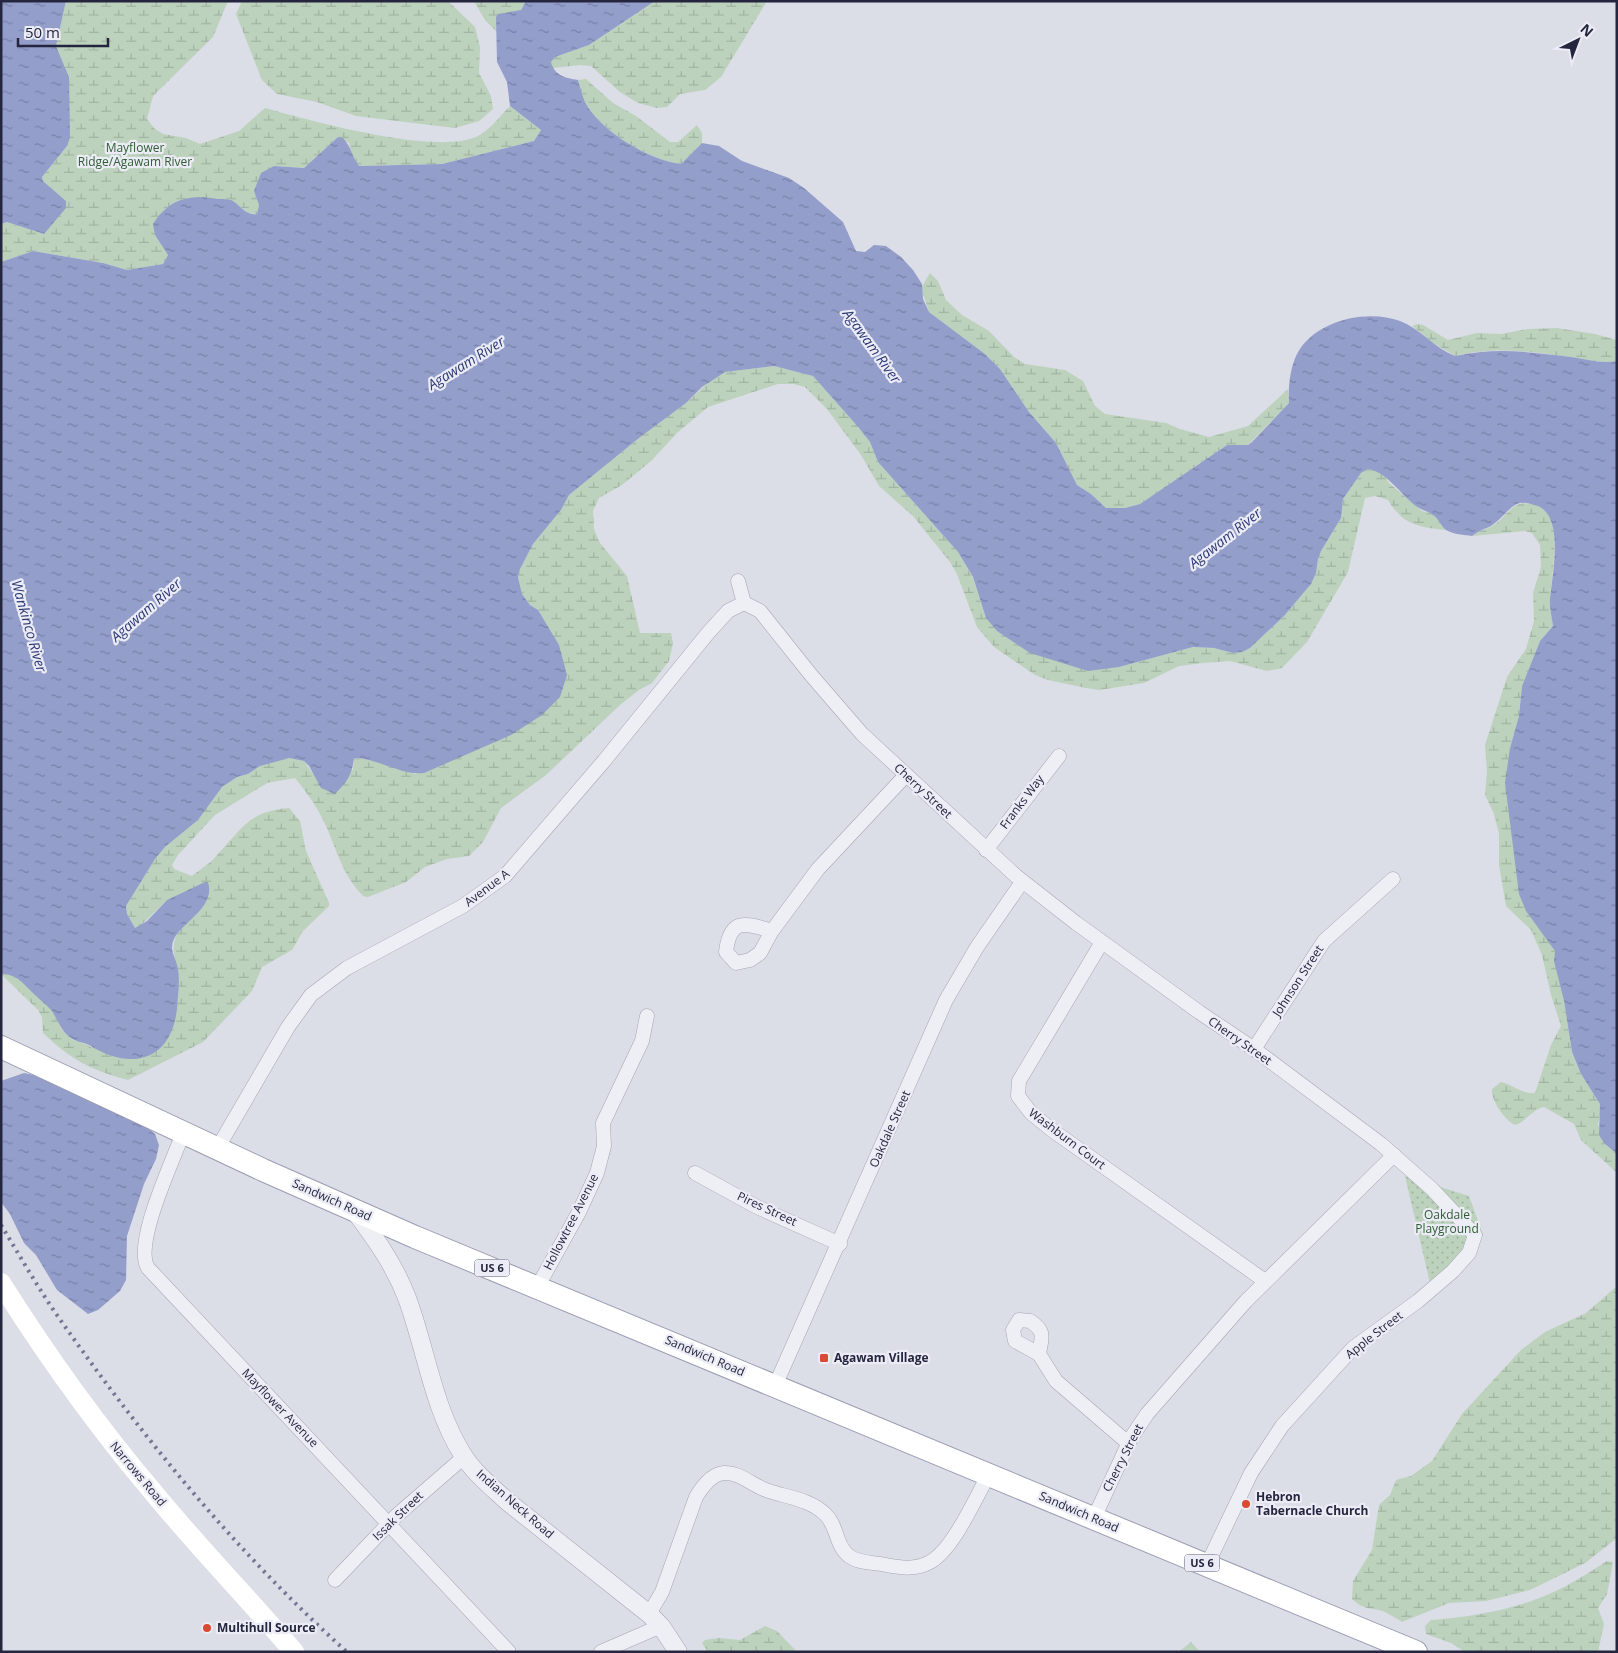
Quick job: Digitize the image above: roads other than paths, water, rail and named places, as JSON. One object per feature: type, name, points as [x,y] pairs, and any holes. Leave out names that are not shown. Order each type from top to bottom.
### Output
[{"type":"main road","name":"Sandwich Road","points":[[1,1047],[217,1149],[354,1210],[1416,1652]]},
{"type":"main road","name":"Narrows Road","points":[[1,1282],[60,1372],[110,1441],[154,1494],[294,1652]]},
{"type":"street","points":[[738,581],[744,603]]},
{"type":"street","name":"Cherry Street","points":[[744,603],[760,611],[839,709],[906,775],[1022,882],[1215,1024],[1254,1049],[1394,1154],[1265,1281],[1147,1414],[1128,1443],[1094,1518]]},
{"type":"street","name":"Avenue A","points":[[217,1149],[288,1027],[311,995],[347,968],[464,906],[505,876],[606,759],[708,633],[728,611],[738,604],[744,603]]},
{"type":"street","name":"Franks Way","points":[[986,850],[1059,756]]},
{"type":"street","points":[[772,931],[818,869],[906,775]]},
{"type":"street","name":"Johnson Street","points":[[1254,1049],[1324,941],[1393,879]]},
{"type":"street","name":"Oakdale Street","points":[[776,1386],[952,988],[995,919],[1022,882]]},
{"type":"street","name":"Washburn Court","points":[[1102,942],[1019,1081],[1018,1096],[1031,1112],[1052,1130],[1265,1281]]},
{"type":"street","name":"Hollowtree Avenue","points":[[538,1286],[592,1186],[602,1155],[603,1123],[642,1041],[647,1016]]},
{"type":"street","name":"Mayflower Avenue","points":[[183,1133],[148,1227],[143,1255],[146,1265],[160,1283],[390,1522],[509,1652]]},
{"type":"street","name":"Apple Street","points":[[1207,1565],[1248,1479],[1282,1426],[1353,1348],[1436,1287],[1453,1271],[1471,1249],[1475,1239],[1474,1233],[1437,1194],[1394,1154]]},
{"type":"street","name":"Pires Street","points":[[695,1173],[757,1207],[840,1244]]},
{"type":"street","name":"Indian Neck Road","points":[[354,1210],[385,1252],[400,1281],[415,1321],[442,1411],[464,1456],[508,1502],[649,1614],[662,1626],[678,1652]]},
{"type":"street","points":[[1038,1354],[1056,1381],[1128,1443]]},
{"type":"street","name":"Issak Street","points":[[335,1580],[390,1522],[464,1456]]},
{"type":"street","points":[[649,1614],[662,1592],[696,1497],[707,1482],[718,1474],[736,1475],[765,1490],[806,1502],[820,1510],[832,1522],[840,1546],[853,1559],[910,1568],[932,1562],[941,1554],[966,1517],[989,1474]]},
{"type":"street","points":[[602,1652],[662,1626]]},
{"type":"water","points":[[1,1],[66,1],[56,46],[69,77],[70,138],[67,146],[42,177],[43,181],[66,201],[66,208],[44,234],[7,222],[1,224]]},
{"type":"water","points":[[526,1],[655,1],[589,45],[555,57],[551,62],[558,73],[578,80],[585,102],[592,113],[613,133],[627,142],[655,157],[669,162],[681,164],[702,143],[719,146],[742,161],[789,178],[804,188],[843,222],[856,251],[865,252],[874,245],[886,246],[901,257],[922,284],[923,299],[929,312],[985,354],[1000,369],[1029,412],[1056,443],[1077,485],[1091,494],[1106,508],[1125,508],[1140,504],[1227,445],[1248,445],[1252,442],[1289,403],[1291,371],[1297,354],[1305,342],[1329,325],[1343,320],[1373,316],[1400,321],[1408,324],[1447,353],[1455,356],[1470,353],[1513,351],[1599,362],[1617,361],[1617,1154],[1604,1143],[1599,1135],[1600,1104],[1581,1074],[1572,1052],[1564,1001],[1554,961],[1555,951],[1526,911],[1519,894],[1505,783],[1510,748],[1519,716],[1522,686],[1540,641],[1553,626],[1550,602],[1555,546],[1554,531],[1550,519],[1544,510],[1534,505],[1520,503],[1512,507],[1498,521],[1472,536],[1455,533],[1446,530],[1435,516],[1416,506],[1381,474],[1368,469],[1361,473],[1343,499],[1341,518],[1321,551],[1316,573],[1311,584],[1284,616],[1250,648],[1242,652],[1233,653],[1214,648],[1193,647],[1119,667],[1088,671],[1030,653],[997,631],[986,618],[973,577],[958,552],[878,462],[870,442],[859,428],[813,376],[774,366],[725,372],[702,387],[686,403],[639,438],[569,495],[561,510],[533,544],[518,577],[522,594],[530,605],[538,610],[559,645],[567,675],[560,697],[542,715],[511,735],[424,773],[407,772],[372,761],[354,758],[348,778],[335,794],[321,788],[309,766],[304,761],[289,758],[260,766],[222,787],[198,820],[165,847],[155,859],[126,906],[127,914],[135,928],[147,921],[167,900],[205,882],[208,882],[209,893],[205,903],[175,937],[172,946],[179,975],[177,1009],[173,1027],[166,1041],[157,1051],[146,1057],[133,1059],[119,1058],[73,1039],[62,1029],[52,1011],[24,984],[12,976],[1,974],[1,262],[33,251],[103,263],[127,270],[163,264],[168,255],[155,235],[153,224],[166,209],[181,200],[198,197],[231,200],[250,214],[257,214],[259,205],[254,191],[261,173],[274,166],[304,168],[338,137],[346,141],[359,166],[442,164],[534,141],[541,130],[510,106],[507,82],[497,62],[496,17],[498,14],[521,10]]},
{"type":"water","points":[[24,1073],[53,1079],[140,1122],[155,1134],[159,1145],[156,1159],[144,1184],[127,1236],[126,1280],[120,1291],[98,1310],[88,1314],[57,1290],[36,1255],[24,1243],[10,1214],[1,1202],[1,1081]]},
{"type":"railway","points":[[1,1225],[36,1284],[59,1318],[158,1451],[230,1535],[347,1652]]},
{"type":"place","name":"Agawam Village","points":[[824,1358]]},
{"type":"place","name":"Hebron Tabernacle Church","points":[[1246,1504]]},
{"type":"place","name":"Multihull Source","points":[[207,1628]]},
{"type":"park label","name":"Mayflower Ridge/Agawam River","points":[[135,155]]},
{"type":"park label","name":"Oakdale Playground","points":[[1447,1222]]},
{"type":"water label","name":"Agawam River","points":[[872,346]]},
{"type":"water label","name":"Agawam River","points":[[466,363]]},
{"type":"water label","name":"Agawam River","points":[[1225,538]]},
{"type":"water label","name":"Agawam River","points":[[146,610]]},
{"type":"water label","name":"Wankinco River","points":[[29,626]]}]
